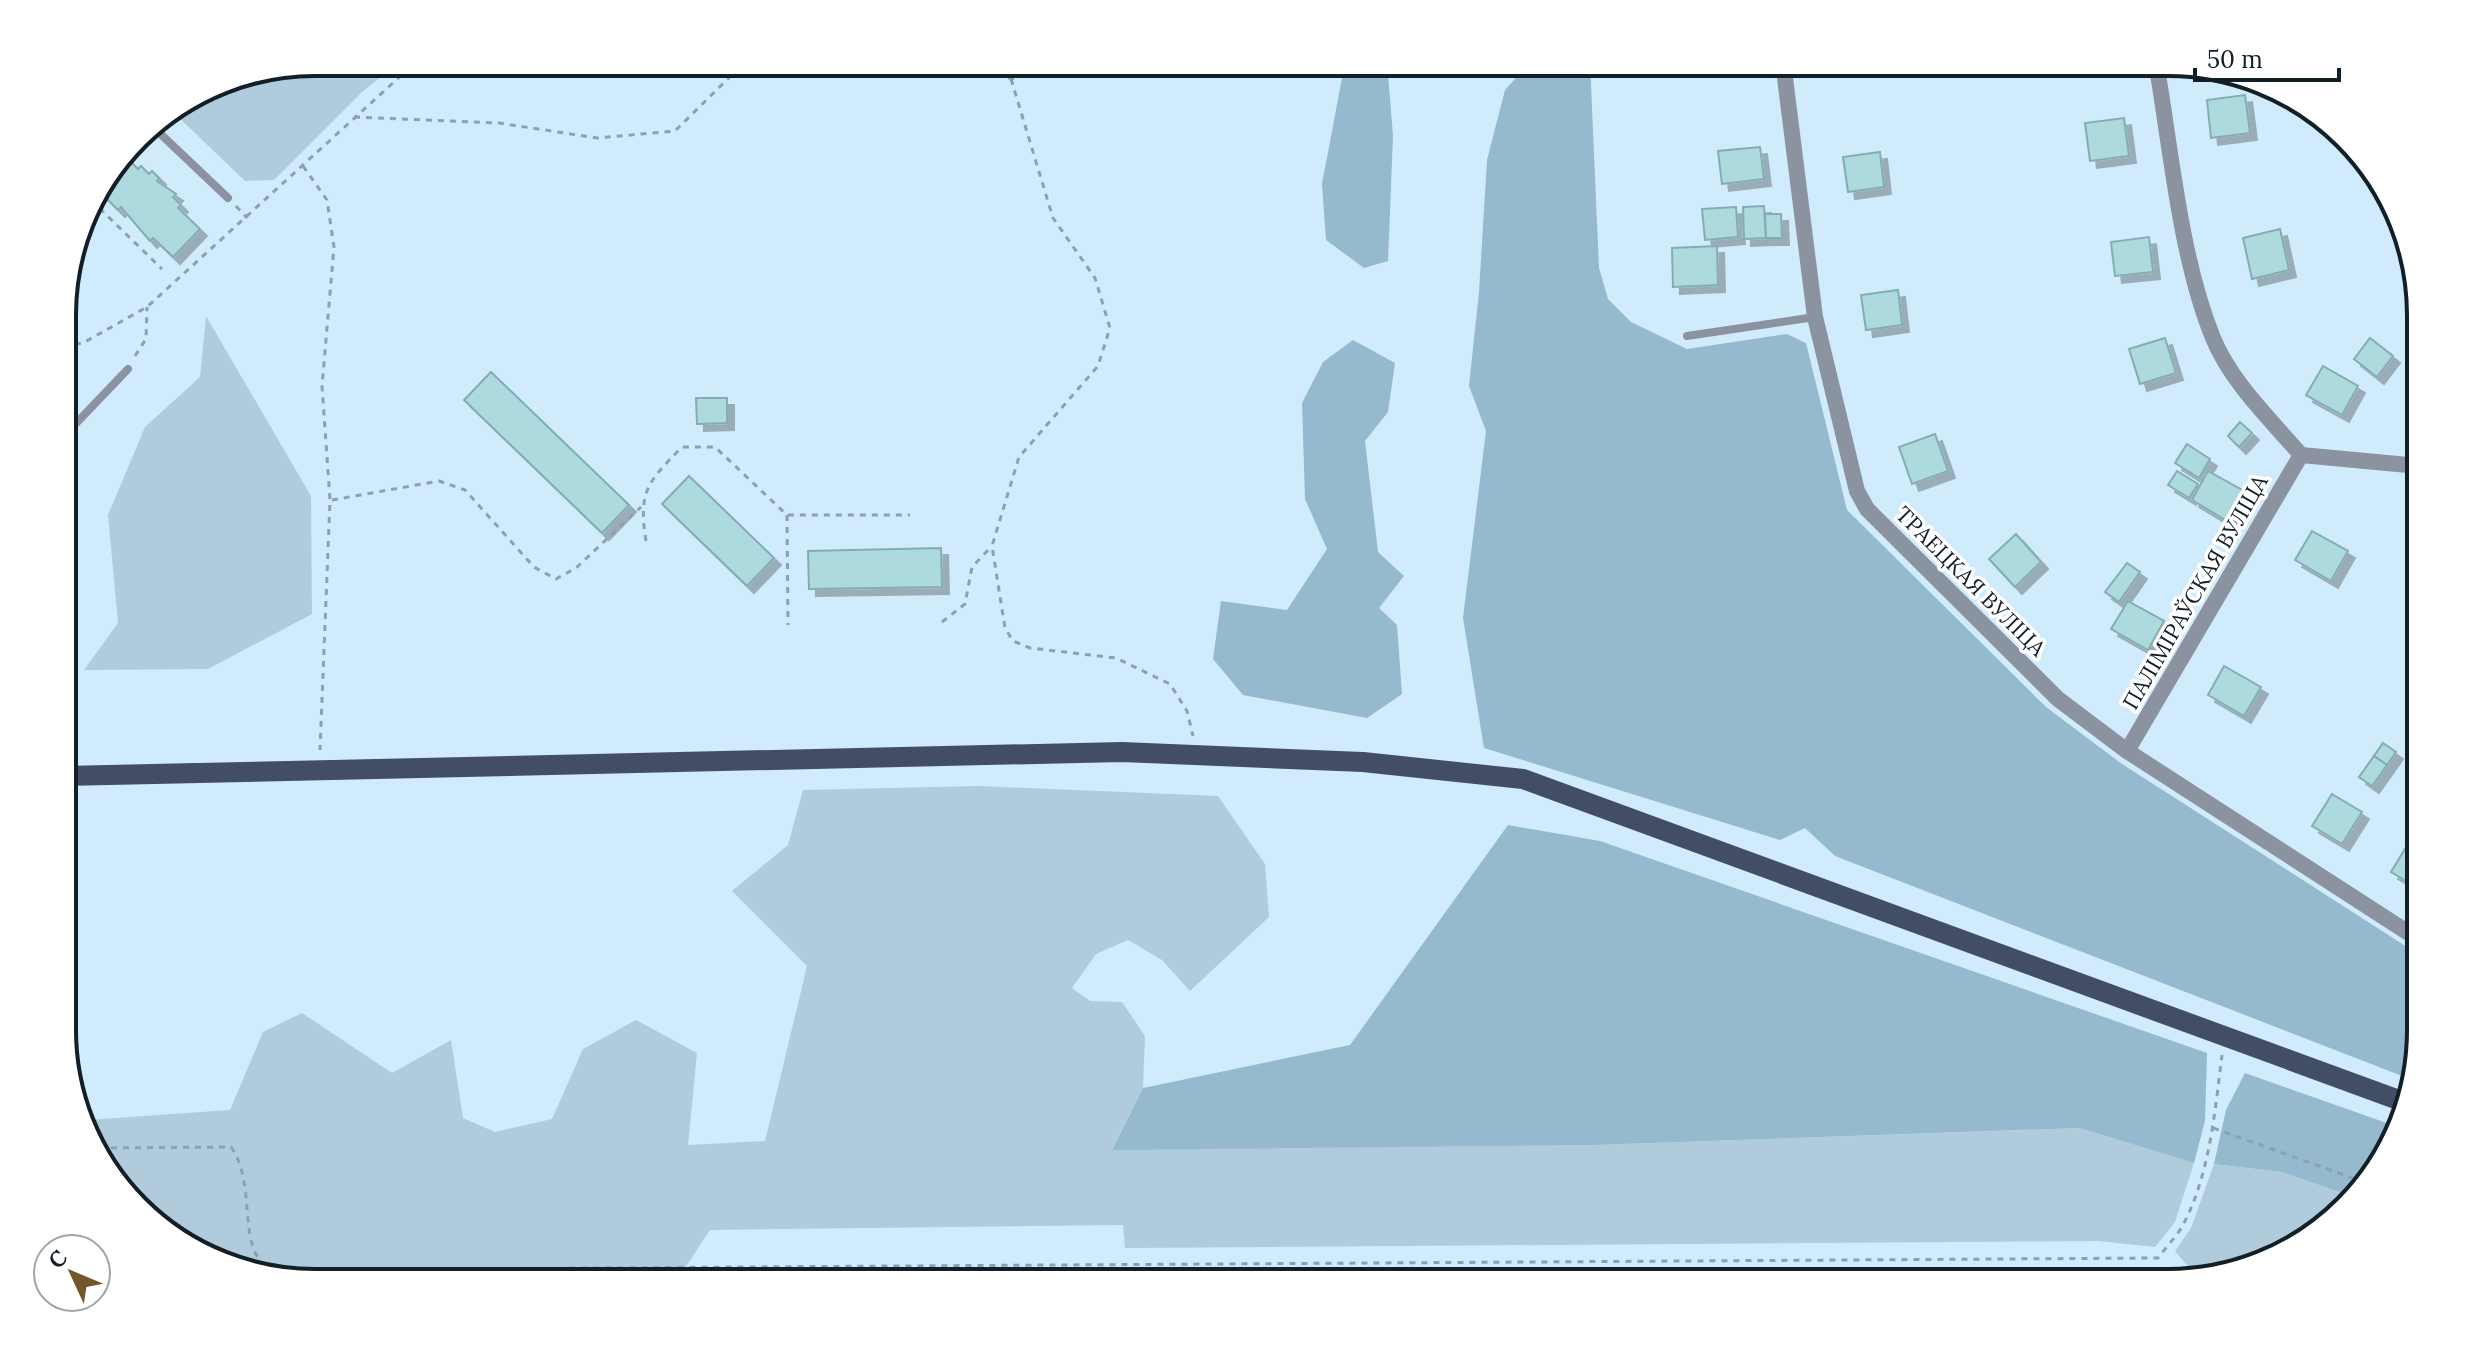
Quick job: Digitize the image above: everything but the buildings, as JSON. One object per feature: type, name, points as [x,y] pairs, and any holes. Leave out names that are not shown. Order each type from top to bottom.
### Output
[{"type":"main road","points":[[76,776],[1106,752],[1363,762],[1523,779],[2396,1099]]},
{"type":"street","name":"ТРАЕЦКАЯ ВУЛІЦА","points":[[1785,76],[1815,317],[1857,491],[1867,509],[2058,699],[2127,751],[2407,932]]},
{"type":"street","points":[[2158,76],[2193,274],[2213,340],[2244,389],[2301,455],[2407,465]]},
{"type":"street","name":"ПАЛІМІРАЎСКАЯ ВУЛІЦА","points":[[2127,751],[2301,455]]},
{"type":"lane","points":[[160,133],[228,198]]},
{"type":"lane","points":[[1687,336],[1815,317]]},
{"type":"lane","points":[[77,423],[128,369]]},
{"type":"path","points":[[77,344],[147,307],[400,76]]},
{"type":"path","points":[[354,117],[499,123],[597,138],[675,131],[731,76]]},
{"type":"path","points":[[1005,76],[1011,79],[1022,76]]},
{"type":"path","points":[[1011,79],[1053,218],[1095,278],[1110,328],[1098,366],[1019,457],[992,546],[1005,628],[1013,641],[1030,648],[1116,658],[1170,684],[1187,711],[1198,755]]},
{"type":"path","points":[[303,166],[327,200],[334,247],[322,386],[330,500],[319,770]]},
{"type":"path","points":[[101,209],[162,269]]},
{"type":"path","points":[[128,369],[146,339],[147,307]]},
{"type":"path","points":[[646,541],[641,507],[648,483],[682,447],[715,447],[787,515],[910,515]]},
{"type":"path","points":[[330,500],[439,481],[465,490],[534,567],[556,579],[576,568],[641,507]]},
{"type":"path","points":[[787,515],[788,625]]},
{"type":"path","points":[[942,622],[965,604],[972,567],[992,546]]},
{"type":"path","points":[[436,1269],[2158,1258],[2184,1224],[2213,1128],[2224,1035]]},
{"type":"path","points":[[2213,1128],[2355,1179]]},
{"type":"path","points":[[107,1148],[231,1147],[249,1196],[251,1249],[257,1261]]},
{"type":"shaded area","points":[[315,76],[382,76],[362,92],[274,180],[245,181],[179,118],[209,101],[253,84]]},
{"type":"shaded area","points":[[1342,76],[1388,76],[1393,136],[1388,261],[1364,268],[1326,240],[1322,184]]},
{"type":"shaded area","points":[[1518,76],[1591,76],[1599,268],[1608,299],[1631,322],[1687,349],[1787,334],[1806,343],[1847,510],[2046,707],[2122,764],[2407,947],[2407,1030],[2402,1076],[1835,856],[1805,828],[1780,840],[1484,748],[1463,618],[1486,431],[1469,386],[1479,292],[1487,160],[1505,90]]},
{"type":"shaded area","points":[[206,316],[311,496],[312,614],[208,669],[84,670],[118,623],[108,515],[145,427],[200,377]]},
{"type":"shaded area","points":[[1353,340],[1395,363],[1388,412],[1365,441],[1378,552],[1404,576],[1379,608],[1397,625],[1402,694],[1367,718],[1243,695],[1213,659],[1221,601],[1287,610],[1327,549],[1305,499],[1302,403],[1323,362]]},
{"type":"shaded area","points":[[978,786],[1218,796],[1265,864],[1269,917],[1190,991],[1162,960],[1128,940],[1096,954],[1072,988],[1090,1001],[1122,1002],[1145,1036],[1143,1088],[1112,1149],[1594,1145],[2081,1128],[2194,1163],[2175,1222],[2155,1247],[2098,1241],[1125,1248],[1123,1225],[710,1230],[684,1269],[315,1269],[268,1264],[238,1256],[182,1229],[157,1210],[125,1176],[94,1122],[93,1120],[230,1110],[263,1032],[302,1013],[392,1073],[451,1040],[463,1118],[495,1132],[552,1119],[583,1049],[636,1020],[697,1053],[688,1145],[765,1141],[807,966],[732,891],[788,845],[803,790]]},
{"type":"shaded area","points":[[1508,825],[1600,841],[2207,1053],[2205,1121],[2194,1163],[2080,1128],[1594,1145],[1112,1150],[1143,1088],[1350,1045]]},
{"type":"shaded area","points":[[2245,1073],[2387,1123],[2367,1163],[2343,1193],[2282,1172],[2214,1164],[2226,1110]]},
{"type":"shaded area","points":[[2214,1164],[2282,1172],[2343,1193],[2301,1229],[2274,1244],[2215,1264],[2189,1267],[2175,1251],[2191,1228]]}]
